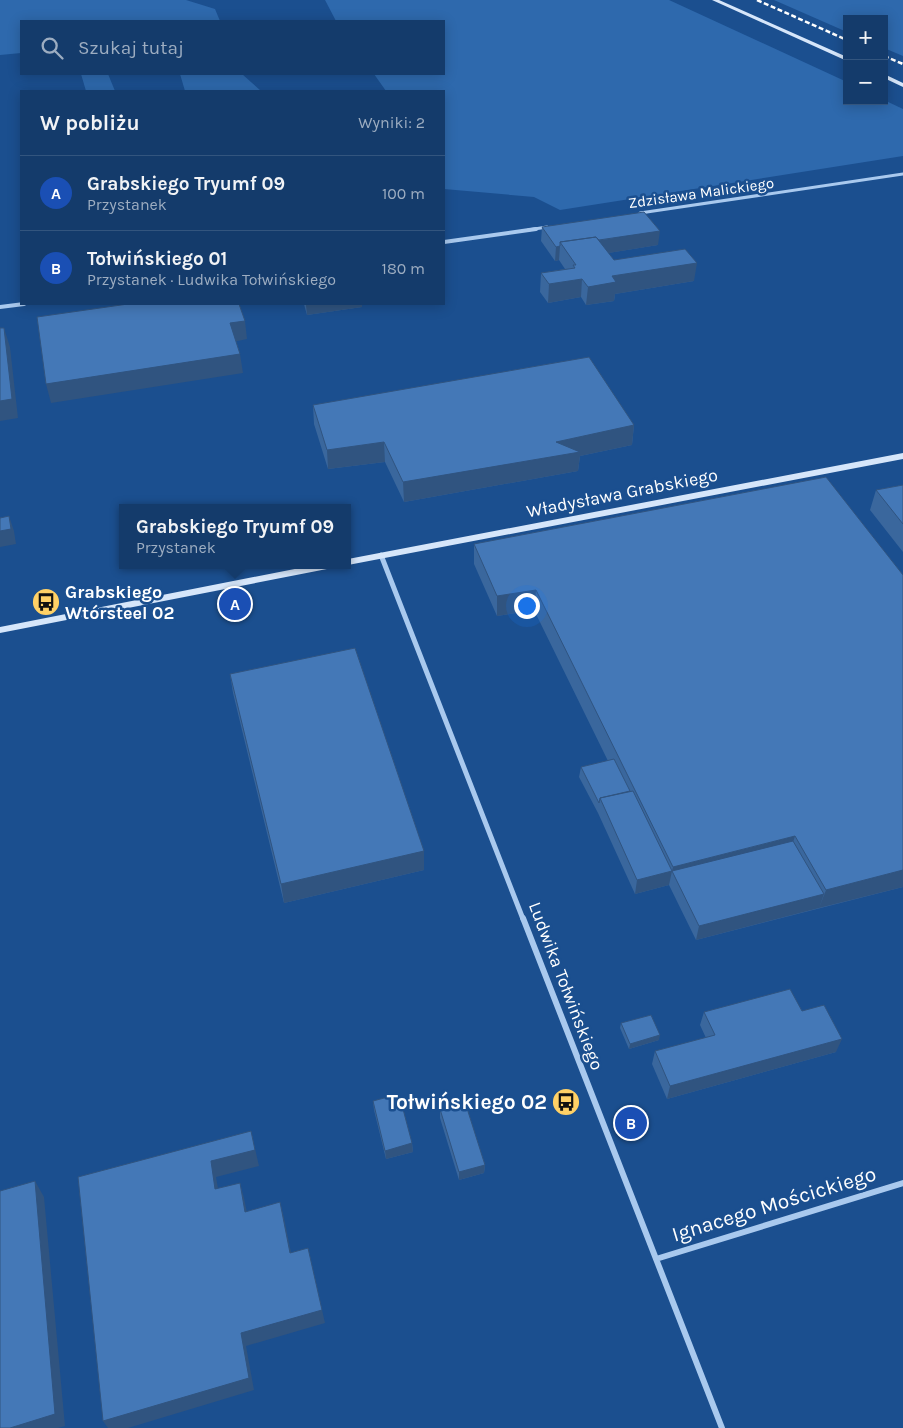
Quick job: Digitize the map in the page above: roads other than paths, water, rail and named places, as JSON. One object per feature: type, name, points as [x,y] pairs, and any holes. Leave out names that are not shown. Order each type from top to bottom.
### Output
[{"type":"street","points":[[715,0],[843,57]]},
{"type":"street","points":[[888,78],[903,85]]},
{"type":"street","name":"Zdzisława Malickiego","points":[[639,213],[903,174]]},
{"type":"street","points":[[445,242],[551,226]]},
{"type":"street","points":[[0,307],[20,304]]},
{"type":"street","name":"Władysława Grabskiego","points":[[351,561],[903,456]]},
{"type":"street","name":"Ludwika Tołwińskiego","points":[[382,555],[722,1428]]},
{"type":"street","points":[[0,630],[312,569]]},
{"type":"street","name":"Ignacego Mościckiego","points":[[656,1259],[903,1183]]},
{"type":"railway","points":[[757,0],[843,38]]},
{"type":"railway","points":[[888,58],[903,64]]},
{"type":"place","name":"Grabskiego Wtórsteel 02","points":[[46,602]]},
{"type":"place","name":"Grabskiego Tryumf 09","points":[[235,604]]},
{"type":"place","name":"Tołwińskiego 02","points":[[566,1102]]},
{"type":"place","name":"Tołwińskiego 01","points":[[631,1123]]}]
